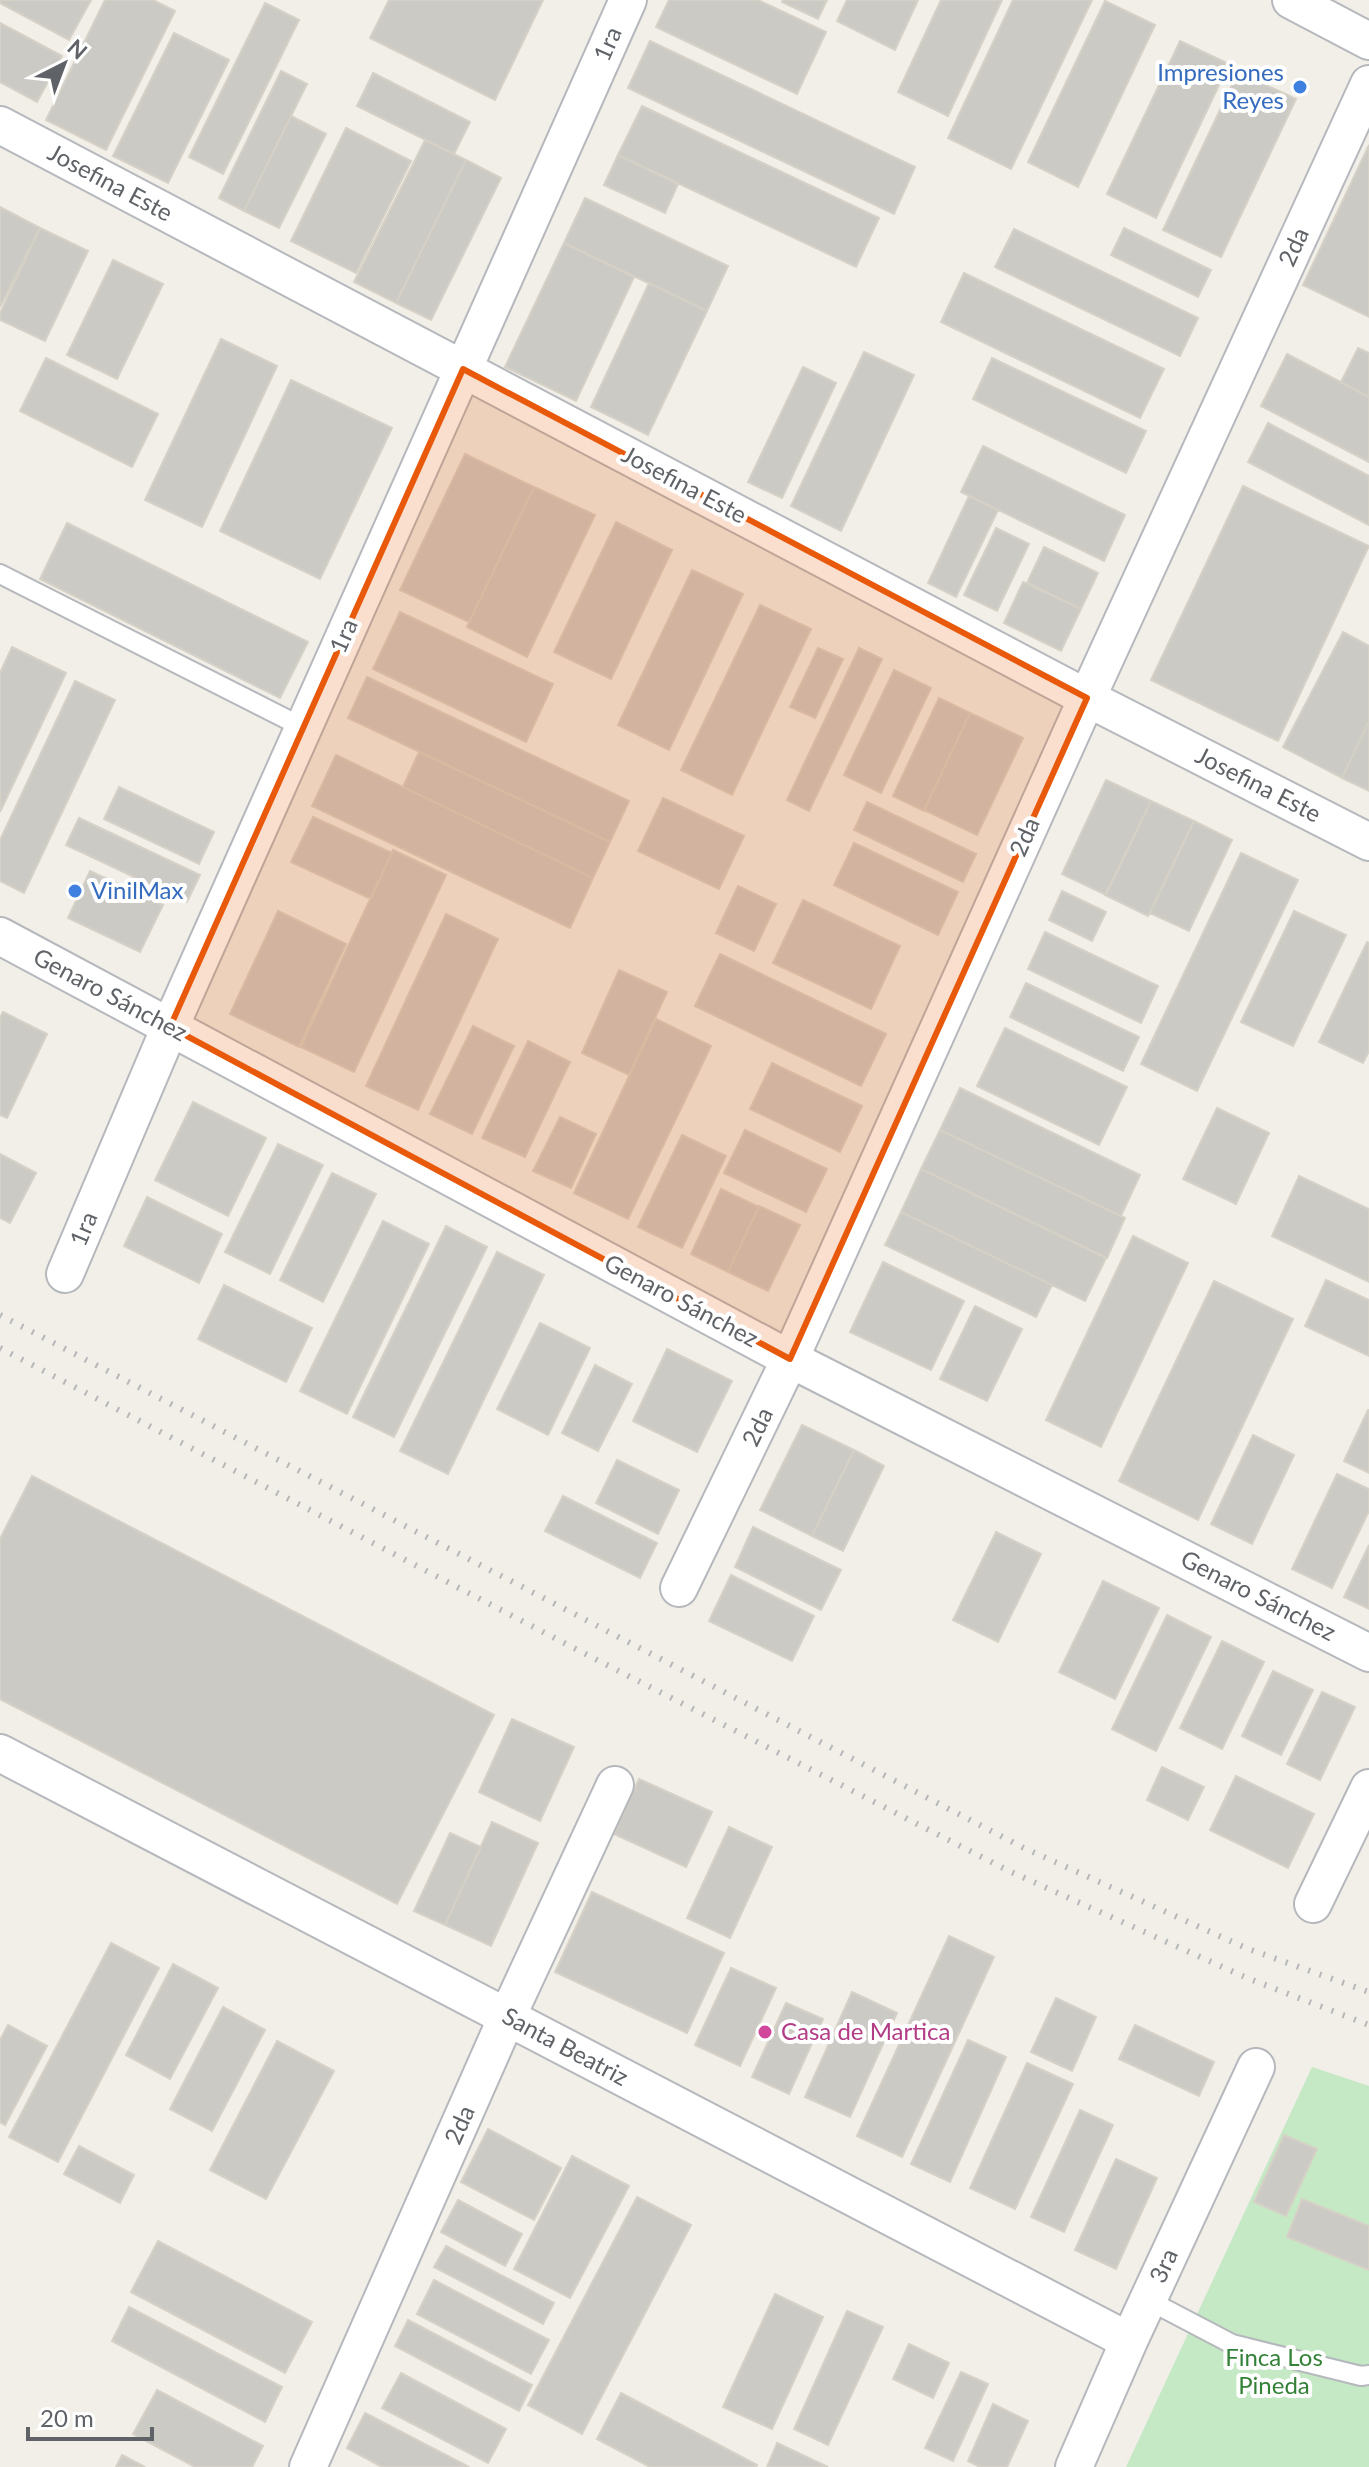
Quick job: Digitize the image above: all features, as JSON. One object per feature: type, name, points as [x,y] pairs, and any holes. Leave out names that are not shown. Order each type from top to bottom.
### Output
[{"type":"street","name":"1ra","points":[[65,1274],[170,1027],[628,0]]},
{"type":"street","points":[[1291,0],[1369,41]]},
{"type":"street","name":"2da","points":[[679,1588],[790,1359],[1087,698],[1369,84]]},
{"type":"street","name":"Josefina Este","points":[[0,125],[1087,698],[1369,842]]},
{"type":"street","name":"Genaro Sánchez","points":[[0,936],[790,1359],[1369,1653]]},
{"type":"street","name":"Santa Beatriz","points":[[0,1753],[1129,2341]]},
{"type":"street","name":"2da","points":[[308,2467],[507,2017],[615,1785]]},
{"type":"street","points":[[1313,1904],[1369,1788]]},
{"type":"street","name":"3ra","points":[[1074,2467],[1256,2067]]},
{"type":"lane","points":[[0,574],[304,728]]},
{"type":"lane","points":[[1148,2300],[1232,2344],[1361,2376],[1369,2375]]},
{"type":"highlighted area","points":[[463,369],[1087,698],[790,1359],[170,1027]]},
{"type":"green space","name":"Finca Los Pineda","points":[[1312,2067],[1369,2086],[1369,2467],[1126,2467]]},
{"type":"building","points":[[0,0],[91,0],[69,40],[0,3]]},
{"type":"building","points":[[105,0],[153,0],[175,11],[106,150],[46,120]]},
{"type":"building","points":[[389,0],[543,0],[495,100],[370,38]]},
{"type":"building","points":[[669,0],[758,0],[826,32],[797,94],[656,27]]},
{"type":"building","points":[[783,0],[827,0],[818,19]]},
{"type":"building","points":[[847,0],[918,0],[895,50],[837,21]]},
{"type":"building","points":[[941,0],[1002,0],[948,116],[898,92]]},
{"type":"building","points":[[1013,0],[1092,0],[1011,169],[948,138]]},
{"type":"building","points":[[1105,1],[1155,25],[1078,187],[1028,162]]},
{"type":"building","points":[[265,3],[299,20],[223,174],[189,157]]},
{"type":"building","points":[[0,23],[62,56],[37,102],[0,82]]},
{"type":"building","points":[[174,33],[229,60],[168,183],[113,156]]},
{"type":"building","points":[[650,41],[915,167],[894,214],[628,88]]},
{"type":"building","points":[[1180,41],[1229,64],[1156,218],[1107,194]]},
{"type":"building","points":[[281,71],[307,84],[244,211],[219,198]]},
{"type":"building","points":[[1238,72],[1296,99],[1221,257],[1163,230]]},
{"type":"building","points":[[373,73],[470,122],[454,154],[357,106]]},
{"type":"building","points":[[642,106],[879,218],[856,267],[618,155]]},
{"type":"building","points":[[291,116],[326,134],[279,228],[244,211]]},
{"type":"building","points":[[346,128],[411,161],[356,273],[291,241]]},
{"type":"building","points":[[425,140],[466,160],[396,303],[354,282]]},
{"type":"building","points":[[1369,145],[1369,317],[1303,285]]},
{"type":"building","points":[[618,155],[678,184],[665,213],[604,185]]},
{"type":"building","points":[[466,160],[501,178],[431,320],[396,303]]},
{"type":"building","points":[[585,198],[728,266],[707,311],[564,243]]},
{"type":"building","points":[[0,207],[40,228],[0,307]]},
{"type":"building","points":[[40,228],[88,251],[45,341],[0,320],[0,313]]},
{"type":"building","points":[[1124,228],[1211,270],[1198,297],[1111,255]]},
{"type":"building","points":[[1014,229],[1198,318],[1180,356],[995,267]]},
{"type":"building","points":[[564,243],[634,277],[576,401],[505,367]]},
{"type":"building","points":[[113,260],[163,284],[117,379],[67,355]]},
{"type":"building","points":[[964,273],[1164,369],[1140,418],[941,322]]},
{"type":"building","points":[[649,283],[707,311],[648,435],[591,407]]},
{"type":"building","points":[[221,339],[277,366],[202,527],[145,500]]},
{"type":"building","points":[[1358,348],[1369,353],[1369,397],[1341,382]]},
{"type":"building","points":[[864,352],[914,375],[841,531],[791,506]]},
{"type":"building","points":[[1287,354],[1369,397],[1369,462],[1261,406]]},
{"type":"building","points":[[46,358],[158,414],[132,467],[20,411]]},
{"type":"building","points":[[992,358],[1146,431],[1126,473],[973,399]]},
{"type":"building","points":[[803,367],[836,383],[782,498],[748,482]]},
{"type":"building","points":[[291,380],[392,428],[320,579],[220,531]]},
{"type":"building","points":[[1268,423],[1369,476],[1369,525],[1248,462]]},
{"type":"building","points":[[983,446],[1125,515],[1104,561],[961,492]]},
{"type":"building","points":[[465,454],[534,487],[469,622],[400,590]]},
{"type":"building","points":[[1243,486],[1369,546],[1278,741],[1151,680]]},
{"type":"building","points":[[534,487],[595,515],[527,657],[467,627]]},
{"type":"building","points":[[969,496],[998,510],[956,597],[928,583]]},
{"type":"building","points":[[616,522],[672,550],[611,679],[554,652]]},
{"type":"building","points":[[67,523],[308,642],[280,698],[40,579]]},
{"type":"building","points":[[996,528],[1029,544],[997,611],[964,595]]},
{"type":"building","points":[[1044,547],[1098,573],[1081,609],[1027,583]]},
{"type":"building","points":[[692,570],[743,594],[669,750],[618,725]]},
{"type":"building","points":[[1023,582],[1081,609],[1061,651],[1004,623]]},
{"type":"building","points":[[760,605],[811,629],[732,795],[681,770]]},
{"type":"building","points":[[400,612],[553,684],[526,742],[373,669]]},
{"type":"building","points":[[1343,632],[1369,646],[1369,721],[1342,778],[1283,747]]},
{"type":"building","points":[[12,647],[66,673],[0,812],[0,673]]},
{"type":"building","points":[[818,648],[843,659],[815,718],[790,707]]},
{"type":"building","points":[[859,648],[882,659],[809,811],[787,800]]},
{"type":"building","points":[[894,670],[931,688],[881,793],[844,775]]},
{"type":"building","points":[[367,677],[629,801],[610,842],[348,718]]},
{"type":"building","points":[[75,681],[115,700],[24,893],[0,881],[0,840]]},
{"type":"building","points":[[939,698],[970,713],[924,811],[893,796]]},
{"type":"building","points":[[970,713],[1023,738],[977,835],[924,810]]},
{"type":"building","points":[[1369,721],[1369,791],[1342,778]]},
{"type":"building","points":[[419,752],[610,842],[593,878],[403,787]]},
{"type":"building","points":[[336,755],[593,878],[570,928],[312,806]]},
{"type":"building","points":[[1106,780],[1151,801],[1106,895],[1062,874]]},
{"type":"building","points":[[119,787],[214,832],[199,864],[104,819]]},
{"type":"building","points":[[663,798],[744,836],[719,889],[638,851]]},
{"type":"building","points":[[1151,801],[1194,821],[1148,916],[1105,895]]},
{"type":"building","points":[[867,802],[976,854],[963,882],[854,830]]},
{"type":"building","points":[[313,817],[392,853],[371,899],[291,862]]},
{"type":"building","points":[[79,818],[200,875],[187,902],[66,845]]},
{"type":"building","points":[[1194,821],[1232,840],[1189,931],[1150,913]]},
{"type":"building","points":[[854,843],[958,892],[938,935],[834,885]]},
{"type":"building","points":[[393,850],[446,875],[354,1072],[301,1047]]},
{"type":"building","points":[[1241,853],[1298,880],[1197,1091],[1141,1064]]},
{"type":"building","points":[[90,871],[163,905],[140,952],[68,918]]},
{"type":"building","points":[[738,886],[776,904],[754,951],[716,933]]},
{"type":"building","points":[[1062,891],[1106,912],[1092,941],[1049,920]]},
{"type":"building","points":[[803,900],[900,946],[871,1009],[773,963]]},
{"type":"building","points":[[278,911],[346,944],[299,1047],[230,1014]]},
{"type":"building","points":[[1294,911],[1346,935],[1293,1046],[1241,1022]]},
{"type":"building","points":[[446,914],[498,939],[418,1110],[366,1086]]},
{"type":"building","points":[[1045,932],[1158,986],[1141,1023],[1028,969]]},
{"type":"building","points":[[1367,942],[1369,1051],[1363,1063],[1319,1042]]},
{"type":"building","points":[[720,954],[886,1034],[861,1086],[695,1006]]},
{"type":"building","points":[[619,970],[667,992],[629,1075],[582,1053]]},
{"type":"building","points":[[1026,983],[1139,1037],[1123,1071],[1010,1017]]},
{"type":"building","points":[[3,1012],[47,1034],[7,1118],[0,1115],[0,1018]]},
{"type":"building","points":[[656,1019],[711,1046],[628,1219],[574,1193]]},
{"type":"building","points":[[473,1026],[514,1046],[472,1134],[430,1114]]},
{"type":"building","points":[[1005,1028],[1127,1087],[1099,1145],[977,1086]]},
{"type":"building","points":[[528,1041],[570,1062],[525,1157],[482,1138]]},
{"type":"building","points":[[772,1063],[862,1106],[840,1152],[750,1109]]},
{"type":"building","points":[[960,1088],[1140,1175],[1121,1216],[940,1130]]},
{"type":"building","points":[[193,1102],[266,1138],[228,1216],[155,1180]]},
{"type":"building","points":[[1217,1108],[1269,1133],[1236,1204],[1183,1179]]},
{"type":"building","points":[[560,1117],[596,1134],[571,1188],[533,1171]]},
{"type":"building","points":[[745,1130],[827,1169],[806,1212],[724,1173]]},
{"type":"building","points":[[940,1130],[1125,1218],[1107,1258],[921,1169]]},
{"type":"building","points":[[682,1135],[726,1156],[682,1248],[638,1227]]},
{"type":"building","points":[[278,1144],[323,1165],[270,1274],[225,1252]]},
{"type":"building","points":[[0,1154],[36,1173],[10,1223],[0,1218]]},
{"type":"building","points":[[921,1169],[1106,1258],[1085,1301],[901,1212]]},
{"type":"building","points":[[332,1173],[376,1194],[323,1302],[280,1280]]},
{"type":"building","points":[[1299,1176],[1369,1209],[1369,1282],[1272,1236]]},
{"type":"building","points":[[721,1189],[759,1207],[728,1272],[691,1254]]},
{"type":"building","points":[[147,1197],[222,1234],[199,1283],[124,1246]]},
{"type":"building","points":[[759,1206],[800,1225],[768,1291],[728,1272]]},
{"type":"building","points":[[901,1212],[1052,1285],[1036,1317],[885,1245]]},
{"type":"building","points":[[383,1221],[429,1244],[347,1414],[300,1391]]},
{"type":"building","points":[[446,1226],[487,1247],[394,1437],[353,1417]]},
{"type":"building","points":[[1133,1236],[1188,1263],[1101,1447],[1046,1420]]},
{"type":"building","points":[[497,1252],[544,1275],[448,1474],[400,1451]]},
{"type":"building","points":[[883,1262],[964,1301],[931,1370],[850,1332]]},
{"type":"building","points":[[1326,1280],[1369,1300],[1369,1356],[1305,1326]]},
{"type":"building","points":[[1214,1281],[1293,1319],[1198,1520],[1119,1481]]},
{"type":"building","points":[[224,1285],[312,1328],[286,1382],[198,1339]]},
{"type":"building","points":[[975,1306],[1022,1329],[987,1401],[940,1379]]},
{"type":"building","points":[[540,1323],[590,1348],[548,1435],[497,1409]]},
{"type":"building","points":[[667,1349],[732,1381],[697,1452],[633,1421]]},
{"type":"building","points":[[595,1365],[632,1384],[598,1451],[562,1433]]},
{"type":"building","points":[[1369,1410],[1369,1473],[1344,1461]]},
{"type":"building","points":[[802,1425],[854,1450],[812,1536],[760,1510]]},
{"type":"building","points":[[1253,1435],[1294,1455],[1252,1544],[1211,1524]]},
{"type":"building","points":[[854,1450],[884,1466],[843,1551],[812,1536]]},
{"type":"building","points":[[617,1460],[679,1490],[658,1534],[596,1503]]},
{"type":"building","points":[[1337,1474],[1369,1489],[1369,1511],[1332,1588],[1292,1569]]},
{"type":"building","points":[[32,1476],[494,1715],[397,1904],[0,1699],[0,1539]]},
{"type":"building","points":[[563,1496],[657,1543],[640,1578],[545,1531]]},
{"type":"building","points":[[753,1527],[841,1570],[821,1610],[735,1567]]},
{"type":"building","points":[[996,1532],[1041,1554],[998,1642],[953,1620]]},
{"type":"building","points":[[1369,1545],[1369,1609],[1344,1597]]},
{"type":"building","points":[[731,1575],[814,1616],[792,1661],[709,1621]]},
{"type":"building","points":[[1103,1581],[1159,1608],[1115,1699],[1059,1672]]},
{"type":"building","points":[[1167,1615],[1211,1637],[1156,1751],[1112,1729]]},
{"type":"building","points":[[1222,1641],[1264,1662],[1222,1749],[1180,1728]]},
{"type":"building","points":[[1273,1671],[1313,1690],[1281,1755],[1242,1736]]},
{"type":"building","points":[[1322,1692],[1355,1707],[1320,1780],[1287,1764]]},
{"type":"building","points":[[512,1719],[574,1747],[540,1821],[479,1792]]},
{"type":"building","points":[[1162,1767],[1204,1787],[1188,1820],[1147,1800]]},
{"type":"building","points":[[1236,1776],[1314,1814],[1288,1868],[1210,1830]]},
{"type":"building","points":[[639,1779],[712,1812],[686,1867],[614,1834]]},
{"type":"building","points":[[492,1822],[538,1843],[491,1946],[445,1925]]},
{"type":"building","points":[[729,1827],[772,1847],[730,1938],[687,1918]]},
{"type":"building","points":[[450,1833],[481,1847],[445,1925],[414,1911]]},
{"type":"building","points":[[592,1892],[724,1953],[687,2033],[555,1972]]},
{"type":"building","points":[[949,1936],[994,1957],[902,2157],[857,2136]]},
{"type":"building","points":[[111,1943],[159,1968],[58,2162],[9,2137]]},
{"type":"building","points":[[173,1964],[218,1988],[170,2079],[126,2055]]},
{"type":"building","points":[[731,1968],[776,1988],[740,2066],[695,2045]]},
{"type":"building","points":[[852,1992],[897,2013],[850,2117],[805,2097]]},
{"type":"building","points":[[1056,1998],[1096,2017],[1072,2071],[1031,2052]]},
{"type":"building","points":[[786,2003],[823,2019],[789,2094],[752,2077]]},
{"type":"building","points":[[223,2007],[265,2030],[212,2131],[170,2109]]},
{"type":"building","points":[[8,2025],[47,2046],[5,2125],[0,2122],[0,2040]]},
{"type":"building","points":[[1135,2025],[1214,2062],[1199,2096],[1119,2059]]},
{"type":"building","points":[[968,2040],[1006,2057],[950,2182],[911,2164]]},
{"type":"building","points":[[277,2041],[334,2071],[266,2199],[210,2170]]},
{"type":"building","points":[[1027,2063],[1073,2084],[1015,2209],[970,2188]]},
{"type":"building","points":[[1080,2110],[1113,2125],[1064,2232],[1031,2217]]},
{"type":"building","points":[[488,2129],[561,2168],[534,2220],[461,2182]]},
{"type":"building","points":[[1284,2135],[1317,2149],[1286,2216],[1254,2202]]},
{"type":"building","points":[[79,2146],[134,2175],[120,2203],[64,2174]]},
{"type":"building","points":[[572,2156],[629,2186],[570,2298],[514,2269]]},
{"type":"building","points":[[1116,2159],[1157,2178],[1116,2269],[1075,2250]]},
{"type":"building","points":[[637,2197],[691,2225],[582,2434],[528,2405]]},
{"type":"building","points":[[1302,2199],[1369,2226],[1369,2270],[1287,2237]]},
{"type":"building","points":[[458,2200],[522,2234],[505,2266],[441,2232]]},
{"type":"building","points":[[158,2241],[312,2322],[285,2373],[131,2292]]},
{"type":"building","points":[[446,2246],[554,2303],[543,2324],[434,2267]]},
{"type":"building","points":[[434,2280],[549,2340],[531,2374],[417,2314]]},
{"type":"building","points":[[775,2294],[823,2317],[772,2429],[723,2407]]},
{"type":"building","points":[[129,2307],[282,2387],[265,2422],[112,2341]]},
{"type":"building","points":[[847,2311],[883,2327],[828,2445],[794,2429]]},
{"type":"building","points":[[408,2320],[532,2385],[519,2411],[395,2346]]},
{"type":"building","points":[[909,2344],[949,2363],[933,2398],[893,2379]]},
{"type":"building","points":[[961,2372],[988,2384],[953,2461],[925,2448]]},
{"type":"building","points":[[401,2373],[506,2429],[488,2463],[382,2408]]},
{"type":"building","points":[[157,2390],[263,2446],[252,2467],[195,2467],[133,2434]]},
{"type":"building","points":[[621,2393],[756,2467],[650,2467],[597,2439]]},
{"type":"building","points":[[993,2404],[1028,2421],[1007,2467],[980,2467],[968,2461]]},
{"type":"building","points":[[365,2413],[469,2467],[382,2467],[347,2448]]},
{"type":"building","points":[[777,2443],[828,2467],[767,2467]]},
{"type":"building","points":[[122,2455],[145,2467],[116,2467]]},
{"type":"railway","points":[[0,1315],[1022,1847],[1246,1948],[1369,1992]]},
{"type":"railway","points":[[0,1348],[1009,1871],[1247,1978],[1369,2025]]},
{"type":"place","name":"Impresiones Reyes","points":[[1300,87]]},
{"type":"place","name":"VinilMax","points":[[75,891]]},
{"type":"place","name":"Casa de Martica","points":[[765,2032]]}]
